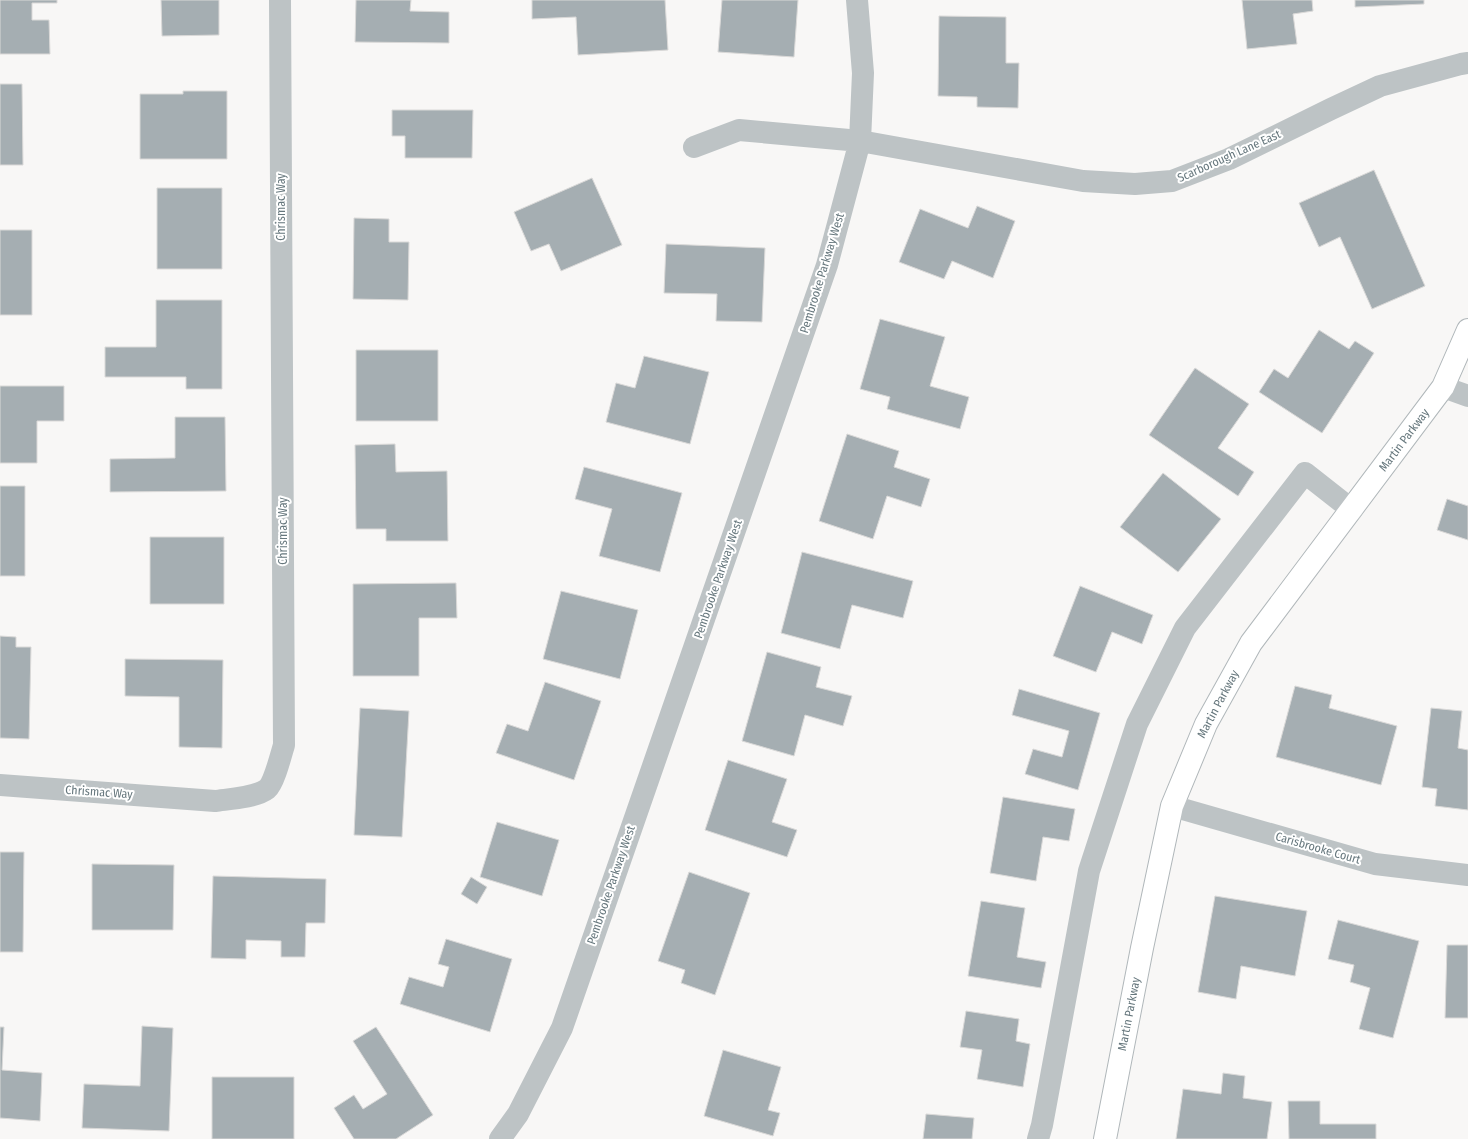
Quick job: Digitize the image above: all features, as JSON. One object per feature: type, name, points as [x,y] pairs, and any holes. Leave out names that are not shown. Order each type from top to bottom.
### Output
[{"type":"street","name":"Chrismac Way","points":[[0,785],[214,801],[248,796],[267,789],[275,774],[284,745],[280,0]]},
{"type":"street","name":"Pembrooke Parkway West","points":[[500,1139],[518,1114],[562,1028],[827,265],[860,141],[862,73],[857,0]]},
{"type":"street","name":"Scarborough Lane East","points":[[694,147],[739,130],[860,141],[1083,181],[1135,184],[1172,182],[1229,159],[1380,86],[1468,63]]},
{"type":"street","name":"Martin Parkway","points":[[1105,1139],[1142,948],[1172,806],[1206,724],[1252,643],[1443,387],[1468,330]]},
{"type":"street","points":[[1443,387],[1468,396]]},
{"type":"street","points":[[1038,1139],[1042,1125],[1089,871],[1137,724],[1185,628],[1305,473],[1352,510]]},
{"type":"street","name":"Carisbrooke Court","points":[[1172,806],[1375,864],[1468,875]]},
{"type":"building","points":[[0,0],[57,0],[57,3],[32,3],[32,20],[49,20],[50,54],[0,54]]},
{"type":"building","points":[[161,0],[219,0],[219,35],[162,36]]},
{"type":"building","points":[[356,0],[411,0],[410,11],[449,12],[449,43],[355,42]]},
{"type":"building","points":[[532,0],[665,0],[668,50],[578,55],[576,17],[532,19]]},
{"type":"building","points":[[722,0],[798,0],[794,57],[718,52]]},
{"type":"building","points":[[1242,0],[1312,0],[1313,11],[1293,14],[1297,44],[1247,49]]},
{"type":"building","points":[[1355,0],[1424,0],[1424,4],[1355,7]]},
{"type":"building","points":[[939,16],[1006,17],[1006,63],[1019,63],[1018,108],[977,107],[977,97],[938,96]]},
{"type":"building","points":[[0,84],[22,84],[23,165],[0,165]]},
{"type":"building","points":[[183,91],[227,91],[227,159],[140,159],[140,94],[183,94]]},
{"type":"building","points":[[392,110],[473,110],[472,158],[405,158],[405,136],[392,136]]},
{"type":"building","points":[[1374,170],[1425,286],[1372,309],[1340,237],[1319,247],[1299,203]]},
{"type":"building","points":[[592,178],[622,245],[561,271],[549,244],[531,251],[514,212]]},
{"type":"building","points":[[157,188],[222,188],[222,269],[157,269]]},
{"type":"building","points":[[977,206],[1015,221],[993,278],[952,261],[944,279],[899,262],[920,209],[968,228]]},
{"type":"building","points":[[354,218],[389,219],[389,242],[409,242],[408,300],[353,299]]},
{"type":"building","points":[[0,230],[32,230],[32,315],[0,315]]},
{"type":"building","points":[[666,244],[765,248],[762,322],[716,321],[717,294],[664,293]]},
{"type":"building","points":[[156,300],[222,300],[222,389],[186,389],[186,377],[105,377],[105,347],[156,347]]},
{"type":"building","points":[[880,319],[945,337],[930,386],[969,397],[960,429],[887,409],[890,397],[860,389]]},
{"type":"building","points":[[1319,330],[1349,349],[1355,341],[1374,353],[1322,433],[1259,392],[1274,369],[1288,378]]},
{"type":"building","points":[[356,350],[438,350],[438,421],[356,421]]},
{"type":"building","points":[[644,356],[709,372],[690,444],[606,422],[616,383],[635,388]]},
{"type":"building","points":[[1195,368],[1249,404],[1218,448],[1254,472],[1238,496],[1149,435]]},
{"type":"building","points":[[0,386],[64,386],[64,421],[37,421],[37,463],[0,463]]},
{"type":"building","points":[[175,417],[225,417],[226,491],[110,492],[110,459],[175,458]]},
{"type":"building","points":[[847,434],[899,451],[894,467],[930,479],[921,507],[887,496],[873,539],[819,521]]},
{"type":"building","points":[[395,444],[396,472],[447,471],[448,541],[386,541],[386,529],[356,529],[355,445]]},
{"type":"building","points":[[584,467],[682,493],[660,572],[599,556],[612,509],[575,499]]},
{"type":"building","points":[[1163,473],[1221,519],[1178,572],[1120,527]]},
{"type":"building","points":[[0,486],[25,486],[25,576],[0,576]]},
{"type":"building","points":[[1447,499],[1468,506],[1468,540],[1437,530]]},
{"type":"building","points":[[150,537],[224,537],[224,604],[150,604]]},
{"type":"building","points":[[802,552],[913,581],[903,618],[852,605],[840,649],[781,633]]},
{"type":"building","points":[[456,583],[457,618],[419,618],[419,676],[353,676],[353,584]]},
{"type":"building","points":[[1080,586],[1153,615],[1142,644],[1112,632],[1096,672],[1053,656]]},
{"type":"building","points":[[561,591],[638,610],[620,679],[543,659]]},
{"type":"building","points":[[0,636],[16,637],[16,647],[31,647],[29,739],[0,738]]},
{"type":"building","points":[[767,652],[821,667],[816,687],[852,696],[843,726],[805,715],[794,756],[742,741]]},
{"type":"building","points":[[125,659],[223,660],[222,748],[179,747],[179,697],[125,696]]},
{"type":"building","points":[[545,682],[601,701],[574,780],[496,753],[507,724],[528,731]]},
{"type":"building","points":[[1295,686],[1332,695],[1329,708],[1397,726],[1381,785],[1276,757]]},
{"type":"building","points":[[1019,689],[1100,713],[1078,790],[1025,774],[1033,749],[1062,757],[1069,731],[1012,715]]},
{"type":"building","points":[[360,708],[409,711],[402,837],[354,835]]},
{"type":"building","points":[[1431,708],[1462,711],[1458,748],[1468,750],[1468,810],[1435,806],[1437,789],[1422,787]]},
{"type":"building","points":[[728,760],[787,779],[772,822],[797,830],[787,857],[705,830]]},
{"type":"building","points":[[1003,797],[1075,809],[1069,841],[1043,837],[1036,881],[990,873]]},
{"type":"building","points":[[497,822],[559,840],[542,896],[480,877]]},
{"type":"building","points":[[0,852],[24,852],[23,952],[0,952]]},
{"type":"building","points":[[92,864],[174,865],[173,930],[92,930]]},
{"type":"building","points":[[689,872],[750,893],[715,995],[681,983],[685,970],[658,961]]},
{"type":"building","points":[[213,876],[326,879],[325,923],[306,923],[305,957],[281,957],[281,941],[246,940],[246,959],[211,958]]},
{"type":"building","points":[[471,877],[487,887],[477,904],[461,894]]},
{"type":"building","points":[[1215,896],[1307,911],[1295,976],[1241,966],[1236,999],[1198,992]]},
{"type":"building","points":[[981,901],[1025,908],[1017,957],[1046,962],[1041,988],[968,976]]},
{"type":"building","points":[[1338,920],[1419,941],[1393,1038],[1359,1029],[1370,988],[1350,982],[1354,965],[1328,959]]},
{"type":"building","points":[[446,939],[512,959],[490,1032],[400,1004],[409,977],[443,987],[449,967],[438,964]]},
{"type":"building","points":[[1447,945],[1468,945],[1468,1018],[1445,1018]]},
{"type":"building","points":[[966,1011],[1019,1019],[1016,1041],[1030,1044],[1023,1087],[977,1079],[982,1050],[960,1047]]},
{"type":"building","points":[[142,1026],[173,1028],[169,1131],[82,1128],[84,1084],[140,1086]]},
{"type":"building","points":[[0,1027],[4,1027],[2,1070],[42,1073],[40,1121],[0,1118]]},
{"type":"building","points":[[376,1027],[433,1115],[396,1139],[354,1139],[334,1108],[354,1095],[363,1109],[387,1094],[353,1041]]},
{"type":"building","points":[[723,1050],[781,1067],[768,1110],[780,1113],[773,1136],[704,1116]]},
{"type":"building","points":[[1223,1073],[1245,1076],[1243,1098],[1272,1102],[1267,1139],[1176,1139],[1183,1089],[1221,1094]]},
{"type":"building","points":[[212,1077],[294,1077],[294,1139],[212,1139]]},
{"type":"building","points":[[1288,1101],[1320,1101],[1320,1124],[1376,1124],[1376,1139],[1289,1139]]},
{"type":"building","points":[[926,1114],[974,1118],[972,1139],[923,1139]]}]
